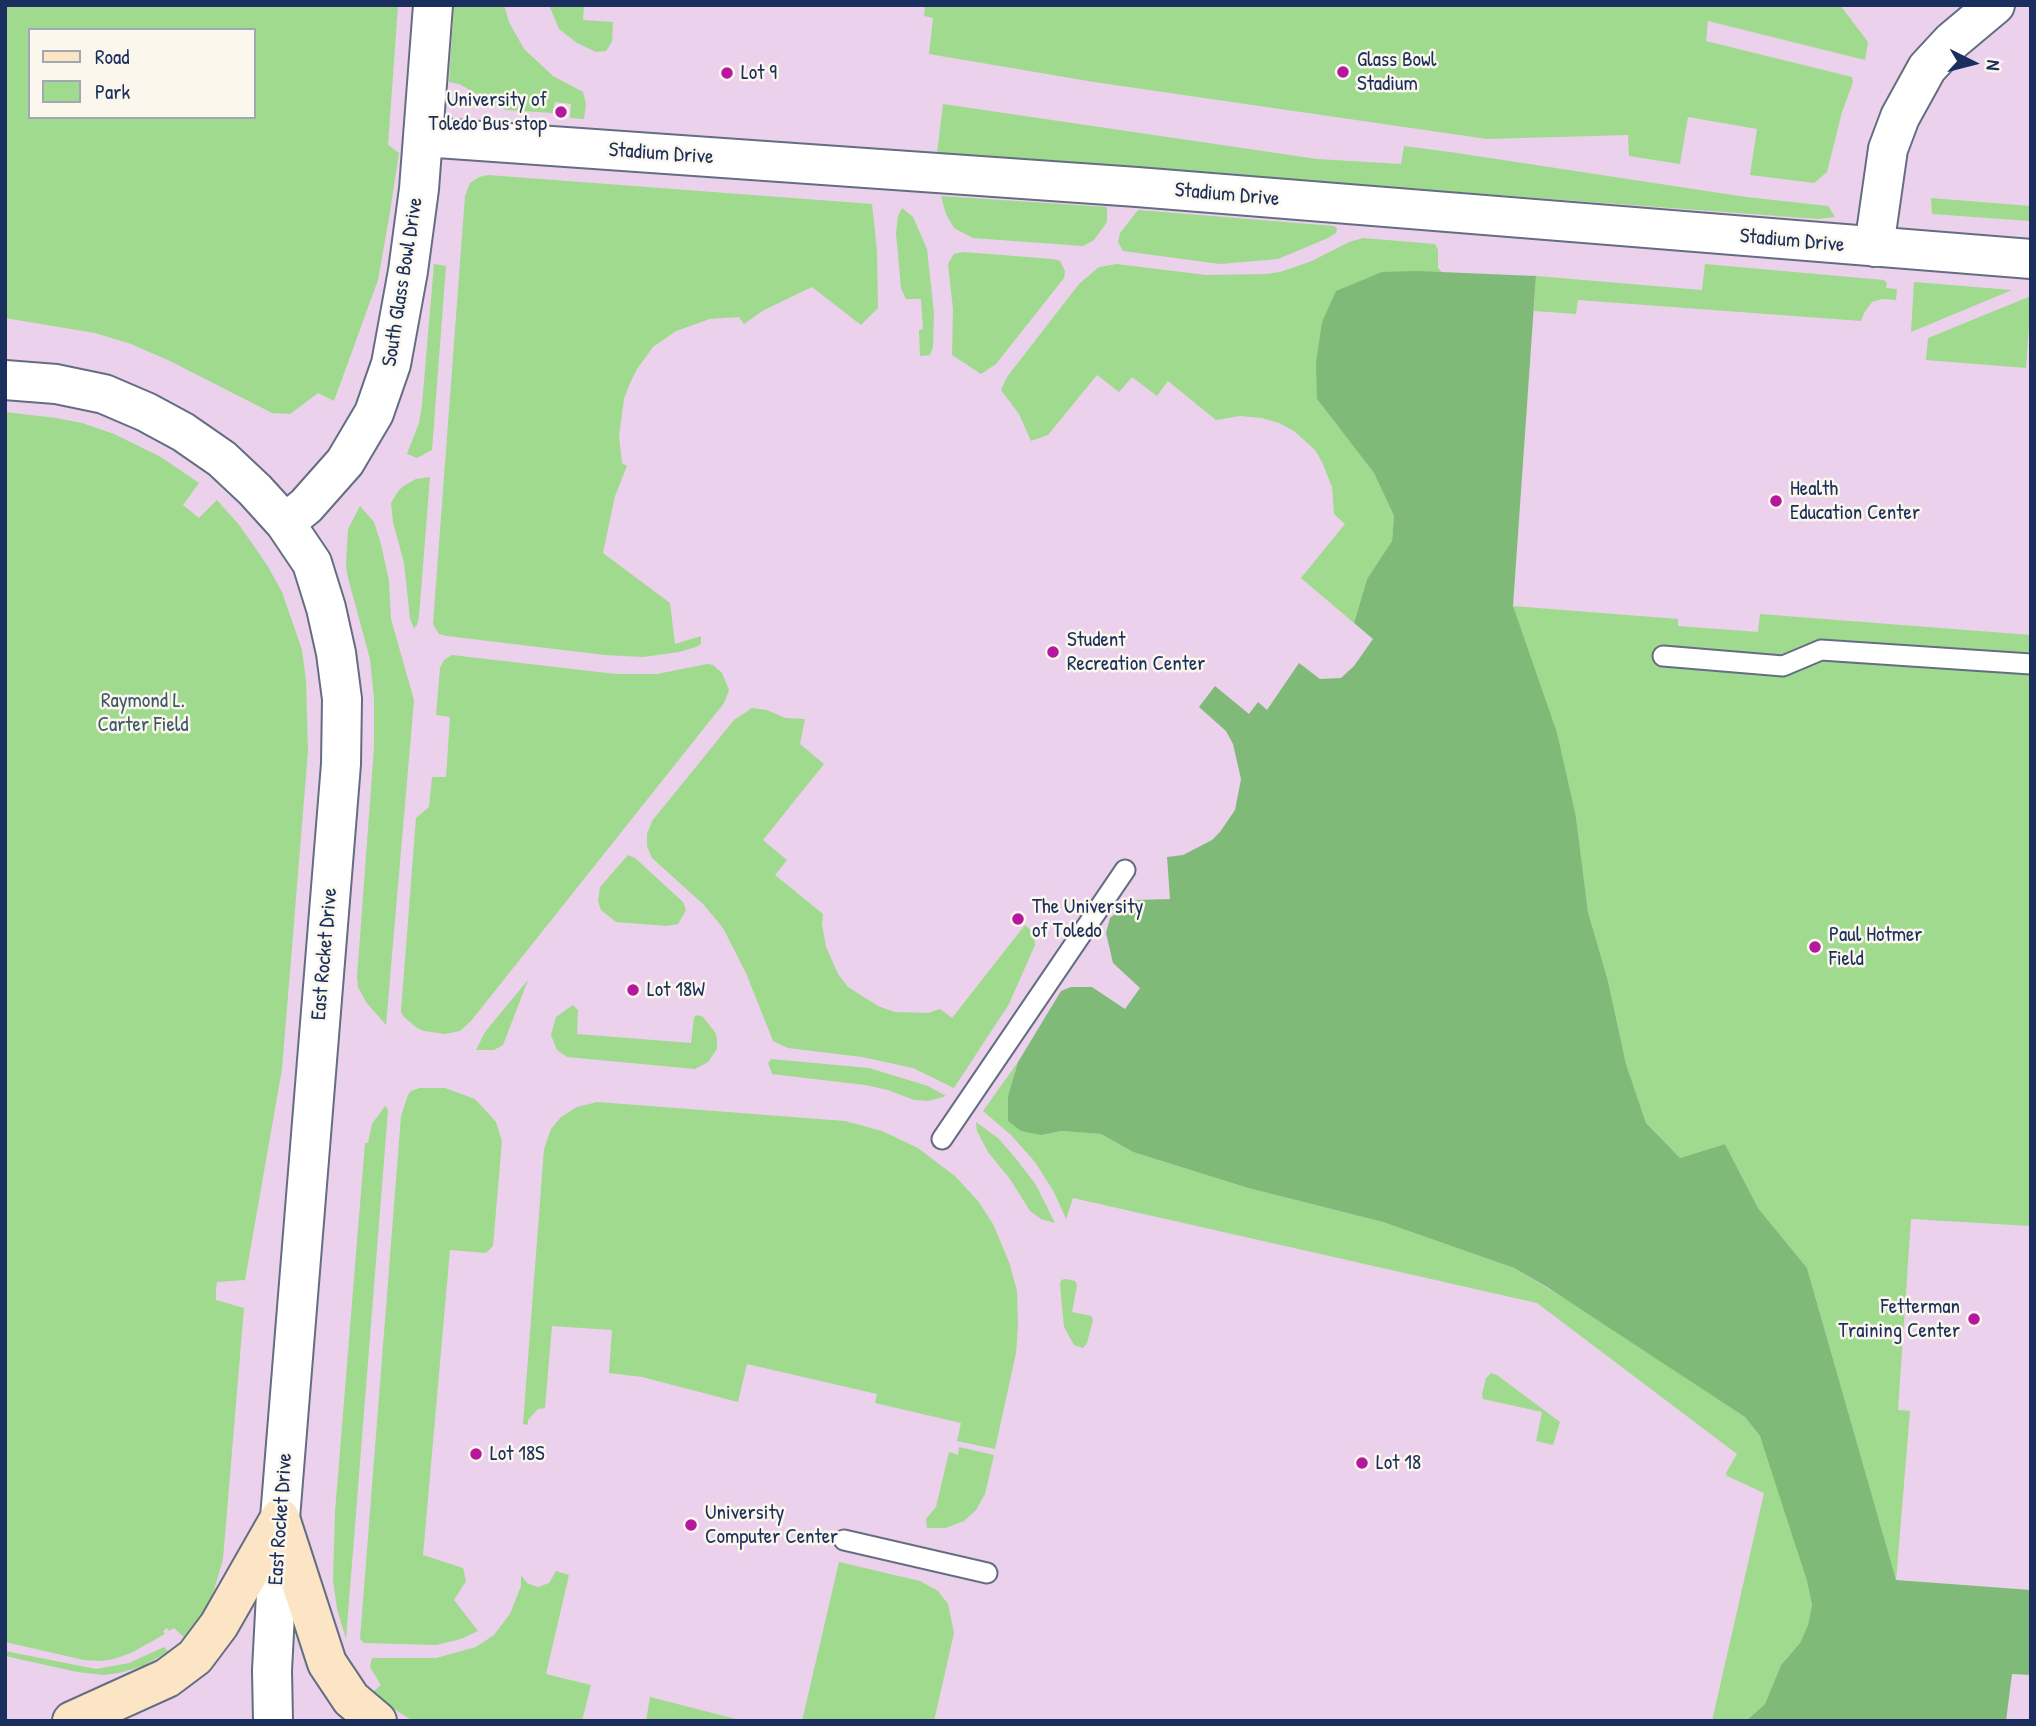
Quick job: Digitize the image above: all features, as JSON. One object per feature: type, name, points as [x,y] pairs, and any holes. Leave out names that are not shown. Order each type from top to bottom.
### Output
[{"type":"street","name":"South Glass Bowl Drive","points":[[285,523],[306,506],[345,462],[374,414],[383,391],[398,331],[408,271],[423,137],[433,5]]},
{"type":"street","points":[[1874,247],[1888,149],[1900,117],[1927,68],[1952,41],[1995,5]]},
{"type":"street","name":"Stadium Drive","points":[[423,137],[1136,187],[2031,259]]},
{"type":"street","name":"East Rocket Drive","points":[[5,380],[56,384],[104,394],[183,432],[222,459],[285,523],[312,563],[336,653],[342,712],[341,764],[280,1518],[272,1670],[273,1721]]},
{"type":"street","points":[[72,1721],[167,1678],[195,1657],[219,1625],[280,1518]]},
{"type":"street","points":[[280,1518],[327,1663],[351,1699],[377,1721]]},
{"type":"lane","points":[[1663,656],[1783,666],[1821,650],[2031,664]]},
{"type":"lane","points":[[942,1139],[1125,870]]},
{"type":"lane","points":[[844,1540],[987,1573]]},
{"type":"shaded area","name":"The University of Toledo","points":[[5,5],[2031,5],[2031,1721],[5,1721]]},
{"type":"green space","points":[[5,5],[398,5],[388,145],[399,153],[389,218],[378,280],[334,401],[318,393],[290,414],[272,413],[170,361],[131,344],[95,333],[5,318]]},
{"type":"green space","points":[[454,5],[504,5],[509,22],[524,49],[553,76],[583,92],[586,104],[584,119],[570,118],[571,104],[555,102],[553,113],[506,110],[459,84],[449,82]]},
{"type":"green space","points":[[549,5],[584,5],[583,20],[613,22],[612,41],[606,51],[596,52],[577,43],[559,29]]},
{"type":"green space","name":"Glass Bowl Stadium","points":[[925,5],[1840,5],[1868,42],[1865,60],[1708,21],[1706,41],[1852,77],[1853,82],[1842,112],[1827,172],[1814,183],[1750,175],[1757,129],[1688,117],[1680,164],[1629,156],[1628,135],[1487,139],[1094,82],[929,54],[933,18],[924,16]]},
{"type":"green space","points":[[943,104],[1317,159],[1401,164],[1404,146],[1746,197],[1828,206],[1835,217],[1818,219],[937,153]]},
{"type":"green space","points":[[488,175],[872,204],[877,251],[878,308],[861,325],[812,287],[764,310],[744,324],[739,317],[710,319],[676,331],[653,347],[630,383],[624,399],[619,436],[622,463],[627,466],[615,496],[603,553],[670,603],[675,644],[701,636],[701,644],[696,647],[643,657],[605,655],[447,636],[439,634],[433,624],[465,196],[470,183]]},
{"type":"green space","points":[[941,196],[1107,207],[1107,222],[1094,240],[1083,246],[973,238],[954,228],[946,214]]},
{"type":"green space","points":[[1931,198],[2031,206],[2031,221],[1932,214]]},
{"type":"green space","points":[[902,208],[913,217],[927,249],[934,313],[933,347],[930,355],[920,356],[919,330],[923,329],[921,299],[906,299],[901,288],[896,233]]},
{"type":"green space","points":[[1138,210],[1337,228],[1336,233],[1328,238],[1278,259],[1220,264],[1123,251],[1118,242],[1120,233]]},
{"type":"green space","points":[[1363,238],[1435,244],[1438,250],[1438,268],[1442,272],[1382,272],[1317,399],[1374,473],[1394,516],[1392,541],[1367,579],[1354,623],[1301,578],[1345,524],[1334,514],[1332,487],[1322,462],[1315,450],[1294,431],[1262,418],[1240,416],[1216,420],[1168,381],[1157,396],[1132,377],[1119,392],[1097,375],[1048,435],[1031,441],[1019,414],[1001,390],[1007,377],[1079,284],[1099,267],[1117,264],[1206,275],[1266,274],[1312,261],[1349,242]]},
{"type":"green space","points":[[963,252],[1053,259],[1060,261],[1065,271],[1064,278],[996,364],[981,374],[952,355],[953,309],[948,264],[954,254]]},
{"type":"green space","points":[[434,264],[446,266],[432,450],[417,458],[407,454],[419,423],[422,405]]},
{"type":"green space","points":[[1705,264],[1884,280],[1887,283],[1886,288],[1897,289],[1896,300],[1882,299],[1872,302],[1861,321],[1578,300],[1576,314],[1534,311],[1536,276],[1702,290]]},
{"type":"green space","points":[[1382,272],[1536,276],[1513,606],[1557,733],[1576,817],[1588,912],[1608,981],[1626,1064],[1646,1123],[1680,1158],[1725,1144],[1758,1208],[1807,1268],[1896,1580],[2031,1590],[2031,1675],[2012,1674],[2006,1721],[1746,1721],[1765,1704],[1781,1665],[1800,1643],[1808,1625],[1812,1605],[1807,1581],[1760,1436],[1745,1417],[1547,1287],[1514,1268],[1383,1222],[1248,1188],[1133,1152],[1101,1134],[1062,1131],[1041,1135],[1021,1131],[1008,1121],[1008,1096],[1018,1062],[1061,991],[1071,987],[1092,987],[1125,1009],[1140,988],[1113,963],[1106,933],[1110,918],[1135,900],[1170,899],[1167,857],[1183,855],[1212,840],[1235,810],[1241,779],[1233,744],[1226,731],[1199,707],[1215,686],[1249,714],[1258,702],[1267,710],[1299,663],[1320,679],[1341,678],[1354,666],[1373,639],[1354,623],[1367,579],[1392,541],[1394,516],[1374,473],[1317,399],[1316,363],[1322,322],[1336,291]]},
{"type":"green space","points":[[1914,282],[2012,290],[1911,332]]},
{"type":"green space","points":[[2031,296],[2026,368],[1926,360],[1928,338]]},
{"type":"green space","name":"Raymond L. Carter Field","points":[[5,412],[82,423],[114,434],[161,457],[199,483],[183,505],[199,518],[217,500],[240,526],[282,592],[302,650],[306,681],[308,751],[282,1069],[245,1280],[217,1282],[216,1290],[216,1300],[244,1308],[223,1559],[210,1604],[187,1640],[174,1628],[169,1631],[167,1628],[163,1631],[165,1634],[131,1653],[101,1661],[84,1660],[5,1642]]},
{"type":"green space","points":[[430,477],[419,616],[414,628],[410,619],[404,563],[391,503],[405,485],[416,479]]},
{"type":"green space","points":[[360,506],[374,522],[381,544],[389,581],[391,619],[414,700],[386,1025],[366,1002],[358,987],[357,977],[374,748],[374,699],[370,659],[346,563],[348,529]]},
{"type":"green space","name":"Paul Hotmer Field","points":[[1513,606],[1678,619],[1678,626],[1758,632],[1760,614],[2031,635],[2031,1226],[1911,1219],[1898,1410],[1910,1411],[1896,1581],[1807,1268],[1758,1208],[1725,1144],[1680,1158],[1646,1123],[1626,1064],[1608,981],[1588,912],[1576,817]]},
{"type":"green space","points":[[452,655],[616,674],[657,674],[707,664],[713,665],[722,673],[729,690],[724,703],[471,1021],[460,1031],[445,1034],[417,1028],[401,1011],[416,818],[429,807],[432,777],[446,777],[450,717],[436,715],[440,668],[444,660]]},
{"type":"green space","points":[[752,708],[767,710],[785,718],[805,719],[800,744],[824,764],[763,840],[787,860],[775,875],[823,914],[826,947],[838,974],[848,987],[878,1006],[895,1012],[928,1013],[940,1009],[952,1018],[1025,925],[1034,933],[1035,945],[1009,1004],[954,1088],[913,1068],[862,1057],[788,1048],[773,1041],[746,973],[723,928],[704,905],[652,858],[647,846],[647,834],[652,821],[734,720]]},
{"type":"green space","points":[[628,855],[635,858],[683,902],[686,910],[678,924],[667,926],[616,922],[601,910],[598,901],[600,887]]},
{"type":"green space","points":[[528,980],[503,1045],[494,1050],[476,1050],[485,1032]]},
{"type":"green space","points":[[573,1005],[578,1010],[577,1034],[691,1043],[694,1017],[698,1015],[703,1017],[715,1032],[717,1049],[708,1062],[695,1069],[567,1057],[557,1050],[551,1035],[556,1017]]},
{"type":"green space","points":[[771,1059],[869,1068],[928,1086],[946,1096],[929,1101],[914,1100],[865,1085],[772,1074],[768,1063]]},
{"type":"green space","points":[[1018,1062],[1008,1096],[1008,1121],[1041,1135],[1062,1131],[1101,1134],[1133,1152],[1248,1188],[1383,1222],[1514,1268],[1599,1319],[1745,1417],[1760,1436],[1807,1581],[1812,1605],[1808,1625],[1800,1643],[1781,1665],[1765,1704],[1746,1721],[1712,1721],[1764,1493],[1727,1476],[1726,1473],[1737,1454],[1537,1303],[1073,1198],[1066,1219],[1054,1192],[1035,1162],[1011,1135],[983,1111]]},
{"type":"green space","points":[[420,1088],[445,1088],[475,1099],[496,1122],[502,1141],[493,1246],[486,1253],[450,1250],[423,1555],[463,1568],[466,1581],[454,1600],[478,1631],[461,1639],[436,1645],[364,1643],[360,1639],[401,1116],[408,1095]]},
{"type":"green space","points":[[597,1102],[845,1121],[882,1131],[918,1148],[956,1177],[978,1201],[993,1224],[1009,1262],[1017,1291],[1016,1353],[995,1449],[957,1441],[961,1423],[875,1403],[877,1394],[747,1364],[738,1402],[642,1377],[609,1373],[612,1330],[552,1326],[545,1408],[538,1409],[528,1420],[528,1425],[523,1424],[544,1149],[551,1129],[561,1117],[577,1107]]},
{"type":"green space","points":[[385,1106],[388,1110],[346,1639],[337,1609],[333,1580],[335,1512],[365,1143],[368,1143],[372,1124]]},
{"type":"green space","points":[[976,1122],[999,1139],[1017,1160],[1036,1185],[1055,1223],[1041,1219],[1030,1211],[1010,1179],[988,1152],[977,1131]]},
{"type":"green space","points":[[1061,1280],[1075,1281],[1077,1285],[1072,1312],[1091,1316],[1093,1320],[1083,1348],[1074,1345],[1064,1327],[1060,1284]]},
{"type":"green space","points":[[1491,1373],[1560,1422],[1553,1445],[1536,1441],[1542,1412],[1483,1399],[1486,1378]]},
{"type":"green space","points":[[959,1447],[994,1455],[985,1494],[976,1510],[964,1521],[946,1528],[927,1528],[926,1519],[936,1507],[949,1452],[958,1455]]},
{"type":"green space","points":[[839,1562],[920,1581],[938,1591],[948,1604],[954,1633],[934,1721],[802,1721]]},
{"type":"green space","points":[[556,1571],[569,1575],[546,1674],[591,1685],[582,1721],[413,1721],[373,1692],[381,1685],[370,1667],[372,1658],[436,1658],[476,1647],[494,1635],[510,1614],[521,1586],[521,1575],[527,1583],[538,1587],[549,1583]]},
{"type":"green space","points":[[164,1647],[168,1652],[143,1666],[104,1675],[77,1672],[5,1656],[5,1651],[96,1669],[129,1663]]},
{"type":"green space","points":[[650,1697],[744,1721],[646,1721]]},
{"type":"place","name":"Glass Bowl Stadium","points":[[1343,72]]},
{"type":"place","name":"Lot 9","points":[[727,73]]},
{"type":"place","name":"University of Toledo Bus stop","points":[[561,112]]},
{"type":"place","name":"Health Education Center","points":[[1776,501]]},
{"type":"place","name":"Student Recreation Center","points":[[1053,652]]},
{"type":"place","name":"The University of Toledo","points":[[1018,919]]},
{"type":"place","name":"Paul Hotmer Field","points":[[1815,947]]},
{"type":"place","name":"Lot 18W","points":[[633,990]]},
{"type":"place","name":"Fetterman Training Center","points":[[1974,1319]]},
{"type":"place","name":"Lot 18S","points":[[476,1454]]},
{"type":"place","name":"Lot 18","points":[[1362,1463]]},
{"type":"place","name":"University Computer Center","points":[[691,1525]]}]
